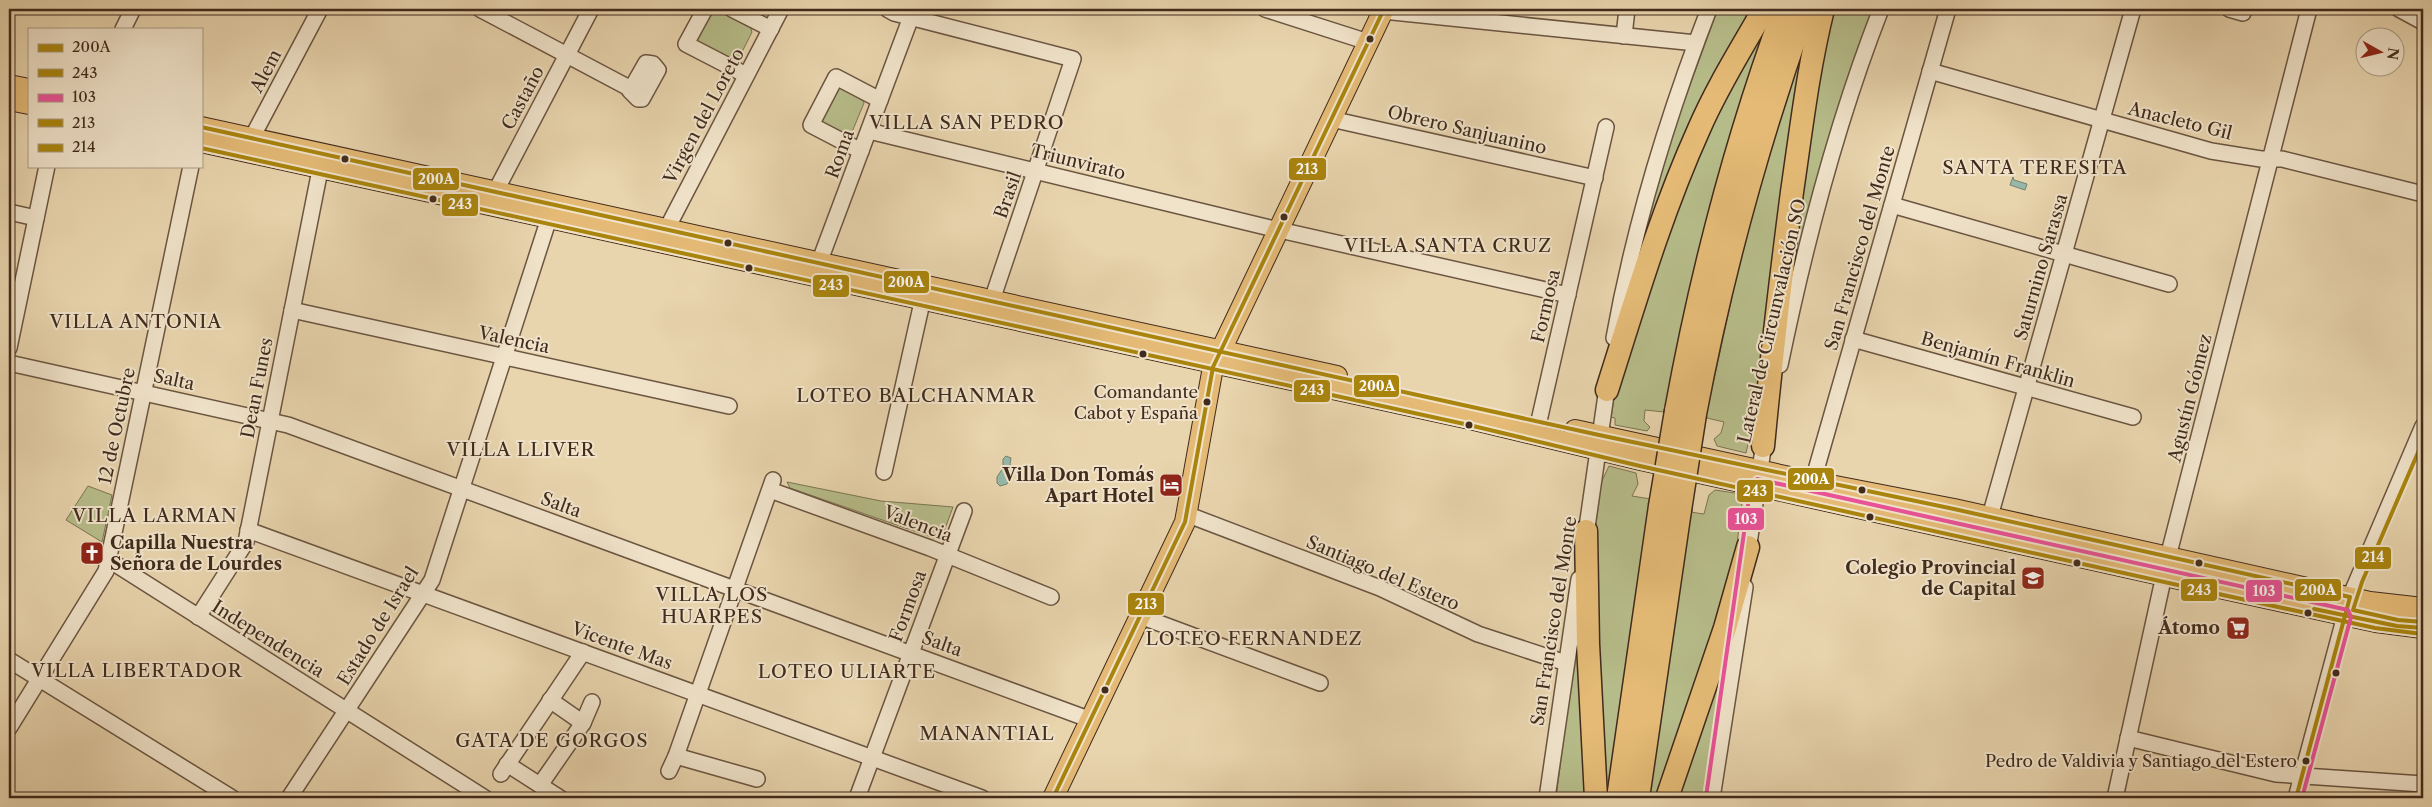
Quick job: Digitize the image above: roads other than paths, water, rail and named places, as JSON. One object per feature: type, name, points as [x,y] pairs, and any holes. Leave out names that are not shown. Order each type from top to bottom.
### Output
[{"type":"highway","points":[[1607,390],[1648,263],[1690,147],[1764,9]]},
{"type":"highway","points":[[1618,798],[1670,508],[1685,413],[1691,331],[1724,200],[1758,86],[1784,9]]},
{"type":"highway","points":[[1685,413],[1715,315],[1742,206],[1770,108],[1805,9]]},
{"type":"highway","points":[[1762,446],[1775,318],[1801,127],[1810,69],[1823,9]]},
{"type":"highway","points":[[1638,798],[1670,508]]},
{"type":"highway","points":[[1586,531],[1588,644],[1596,798]]},
{"type":"highway","points":[[1667,798],[1732,606],[1748,547]]},
{"type":"main road","points":[[1053,798],[1185,522],[1218,356],[1383,10]]},
{"type":"main road","points":[[9,84],[28,89]]},
{"type":"main road","points":[[9,100],[28,104]]},
{"type":"main road","points":[[202,127],[249,144],[2347,606],[2397,626],[2423,628]]},
{"type":"main road","points":[[202,142],[249,144]]},
{"type":"main road","points":[[2347,606],[2382,604],[2423,608]]},
{"type":"street","points":[[124,28],[133,9]]},
{"type":"street","name":"Alem","points":[[249,144],[320,9]]},
{"type":"street","points":[[480,9],[632,89]]},
{"type":"street","name":"Castaño","points":[[492,197],[591,9]]},
{"type":"street","points":[[705,9],[686,44],[746,75]]},
{"type":"street","points":[[732,9],[771,29]]},
{"type":"street","name":"Virgen del Loreto","points":[[663,235],[781,9]]},
{"type":"street","points":[[887,9],[894,13],[911,17]]},
{"type":"street","points":[[1265,9],[1368,42]]},
{"type":"street","points":[[1624,36],[1627,9]]},
{"type":"street","points":[[1598,442],[1626,277],[1664,136],[1709,9]]},
{"type":"street","name":"Lateral de Circunvalación SO","points":[[1712,798],[1745,589],[1748,547],[1762,446],[1802,266],[1822,187],[1841,122],[1881,9]]},
{"type":"street","name":"San Francisco del Monte","points":[[1810,489],[1948,9]]},
{"type":"street","name":"Saturnino Sarassa","points":[[1987,527],[2134,9]]},
{"type":"street","name":"Agustín Gómez","points":[[2114,798],[2166,567],[2309,9]]},
{"type":"street","points":[[2399,9],[2423,22]]},
{"type":"street","points":[[1383,10],[1696,44]]},
{"type":"street","name":"Brasil","points":[[911,17],[1073,59],[990,307]]},
{"type":"street","name":"Roma","points":[[817,269],[911,17]]},
{"type":"street","name":"Anacleto Gil","points":[[1930,71],[2211,151],[2282,159],[2423,194]]},
{"type":"street","points":[[861,151],[811,125],[836,77],[880,100]]},
{"type":"street","name":"Obrero Sanjuanino","points":[[1331,119],[1594,178]]},
{"type":"street","name":"Formosa","points":[[1538,428],[1606,127]]},
{"type":"street","name":"Triunvirato","points":[[869,131],[1278,230]]},
{"type":"street","name":"Dean Funes","points":[[198,617],[246,542],[322,160]]},
{"type":"street","points":[[9,348],[47,168]]},
{"type":"street","name":"12 de Octubre","points":[[9,728],[106,572],[191,168]]},
{"type":"street","points":[[1892,205],[2168,284]]},
{"type":"street","name":"Estado de Israel","points":[[289,798],[432,580],[552,210]]},
{"type":"street","points":[[9,212],[36,218]]},
{"type":"street","points":[[1278,230],[1568,295]]},
{"type":"street","points":[[884,472],[924,293]]},
{"type":"street","name":"Valencia","points":[[292,310],[729,406]]},
{"type":"street","name":"Benjamín Franklin","points":[[1854,339],[2133,417]]},
{"type":"street","name":"Salta","points":[[9,363],[270,420],[461,488],[1090,720]]},
{"type":"street","points":[[2296,798],[2347,606],[2423,426]]},
{"type":"street","name":"San Francisco del Monte","points":[[1546,798],[1598,442]]},
{"type":"street","name":"Valencia","points":[[734,588],[772,485],[1051,597]]},
{"type":"street","name":"Formosa","points":[[857,798],[964,511]]},
{"type":"street","name":"Santiago del Estero","points":[[1186,514],[1380,588],[1478,634],[1566,663]]},
{"type":"street","name":"Vicente Mas","points":[[248,530],[982,798]]},
{"type":"street","name":"Independencia","points":[[109,560],[346,711],[459,780],[484,798]]},
{"type":"street","points":[[669,771],[676,756],[734,588]]},
{"type":"street","points":[[1140,616],[1320,683]]},
{"type":"street","points":[[560,798],[540,785],[504,769],[583,652]]},
{"type":"street","points":[[9,660],[232,798]]},
{"type":"street","points":[[550,700],[583,723]]},
{"type":"street","points":[[540,785],[583,723],[592,702]]},
{"type":"street","points":[[2128,738],[2276,774],[2423,784]]},
{"type":"street","points":[[676,756],[757,779]]},
{"type":"street","points":[[2421,798],[2423,792]]},
{"type":"place","name":"Comandante Cabot y España","points":[[1207,402]]},
{"type":"place","name":"Villa Don Tomás Apart Hotel","points":[[1171,485]]},
{"type":"place","name":"Capilla Nuestra Señora de Lourdes","points":[[92,553]]},
{"type":"place","name":"Colegio Provincial de Capital","points":[[2033,578]]},
{"type":"place","name":"Átomo","points":[[2238,628]]},
{"type":"place","name":"Pedro de Valdivia y Santiago del Estero","points":[[2306,761]]},
{"type":"district","name":"VILLA SAN PEDRO","points":[[967,122]]},
{"type":"district","name":"SANTA TERESITA","points":[[2035,167]]},
{"type":"district","name":"VILLA SANTA CRUZ","points":[[1448,245]]},
{"type":"district","name":"VILLA ANTONIA","points":[[136,321]]},
{"type":"district","name":"LOTEO BALCHANMAR","points":[[916,395]]},
{"type":"district","name":"VILLA LLIVER","points":[[521,449]]},
{"type":"district","name":"VILLA LARMAN","points":[[155,515]]},
{"type":"district","name":"VILLA LOS HUARPES","points":[[712,605]]},
{"type":"district","name":"LOTEO FERNANDEZ","points":[[1254,638]]},
{"type":"district","name":"VILLA LIBERTADOR","points":[[137,670]]},
{"type":"district","name":"LOTEO ULIARTE","points":[[847,671]]},
{"type":"district","name":"MANANTIAL","points":[[987,733]]},
{"type":"district","name":"GATA DE GORGOS","points":[[552,740]]}]
